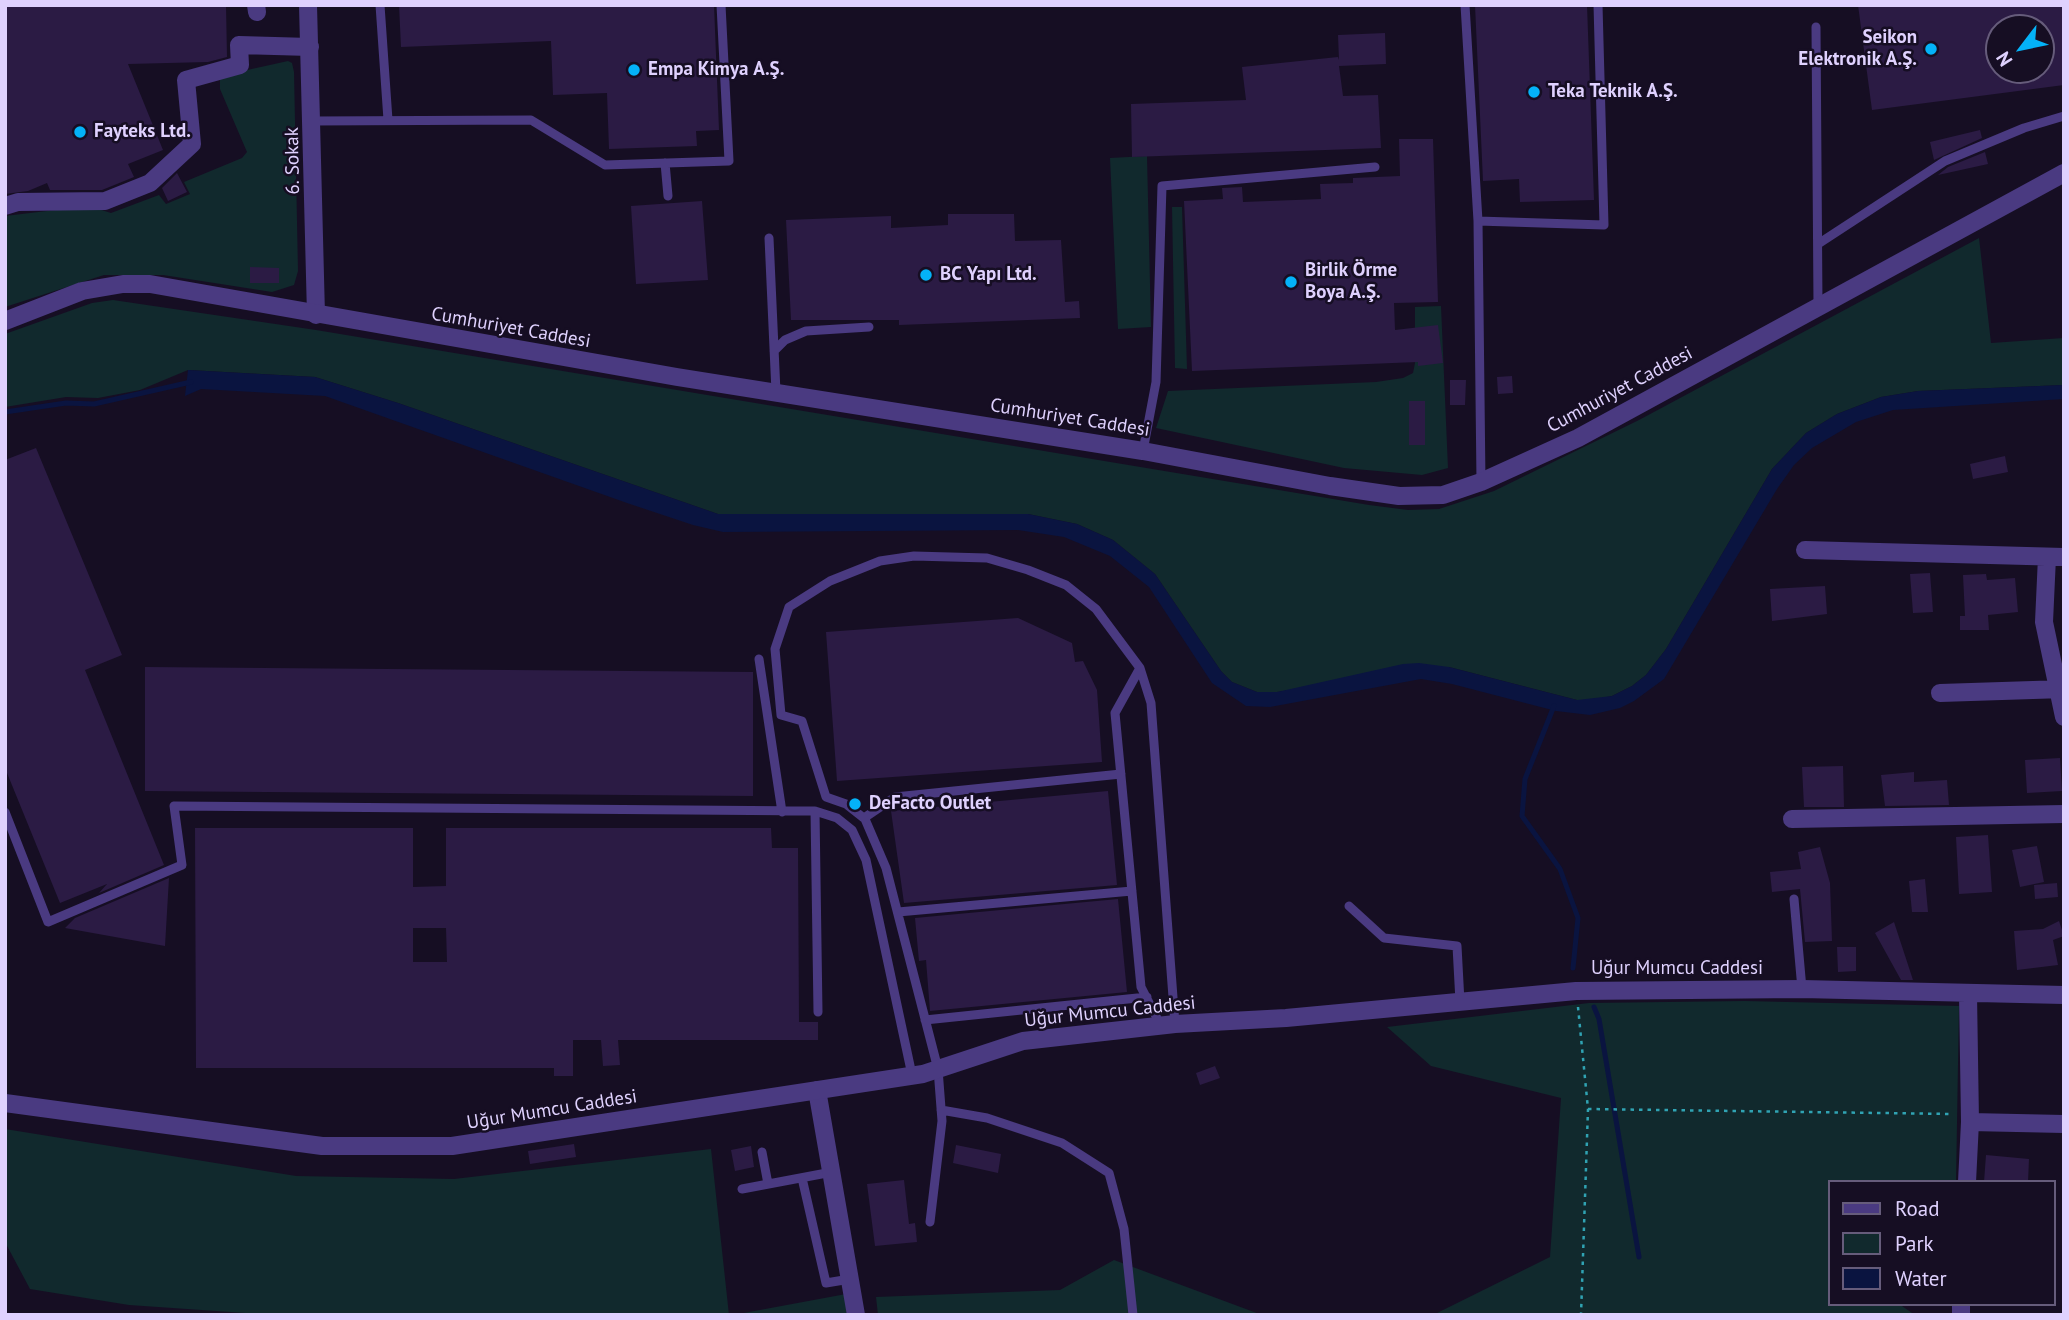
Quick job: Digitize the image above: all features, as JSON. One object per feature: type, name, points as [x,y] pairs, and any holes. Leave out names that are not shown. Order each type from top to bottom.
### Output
[{"type":"street","name":"6. Sokak","points":[[308,5],[316,316]]},
{"type":"street","points":[[5,206],[18,202],[105,201],[150,183],[192,144],[186,80],[240,65],[239,45],[310,47]]},
{"type":"street","name":"Cumhuriyet Caddesi","points":[[5,321],[82,291],[123,284],[150,284],[316,316],[1143,451],[1399,496],[1443,495],[1481,482],[1589,432],[2064,173]]},
{"type":"street","points":[[1805,550],[2055,557],[2044,622],[2064,717]]},
{"type":"street","points":[[1940,692],[2060,690]]},
{"type":"street","points":[[1792,819],[2064,814]]},
{"type":"street","name":"Uğur Mumcu Caddesi","points":[[5,1103],[323,1146],[452,1146],[912,1075],[1023,1041],[1168,1025],[1576,991],[1802,989],[2064,995]]},
{"type":"street","points":[[1967,1180],[1970,1122],[1968,994]]},
{"type":"street","points":[[817,1090],[856,1315]]},
{"type":"street","points":[[1970,1122],[2064,1124]]},
{"type":"lane","points":[[380,5],[388,120]]},
{"type":"lane","points":[[313,121],[531,120],[605,165],[729,161],[721,5]]},
{"type":"lane","points":[[1465,5],[1478,221],[1481,482]]},
{"type":"lane","points":[[1478,221],[1604,225],[1598,5]]},
{"type":"lane","points":[[1816,27],[1818,305]]},
{"type":"lane","points":[[1818,244],[1945,161],[2024,128],[2064,116]]},
{"type":"lane","points":[[665,163],[668,196]]},
{"type":"lane","points":[[1143,451],[1156,382],[1162,186],[1375,167]]},
{"type":"lane","points":[[769,238],[776,393]]},
{"type":"lane","points":[[774,351],[785,340],[806,331],[869,327]]},
{"type":"lane","points":[[930,1222],[941,1110],[938,1069],[886,868],[864,818],[846,804],[826,797],[802,720],[781,715],[775,649],[789,607],[808,592],[880,561],[914,556],[987,558],[1066,585],[1096,609],[1140,668],[1151,703],[1168,1025]]},
{"type":"lane","points":[[759,659],[782,812]]},
{"type":"lane","points":[[1140,668],[1115,713],[1141,987],[1168,1025]]},
{"type":"lane","points":[[864,818],[895,797],[1121,774]]},
{"type":"lane","points":[[5,812],[48,922],[181,865],[174,806],[815,811],[837,818],[852,830],[866,860],[912,1075]]},
{"type":"lane","points":[[815,811],[818,1012]]},
{"type":"lane","points":[[898,912],[1132,891]]},
{"type":"lane","points":[[1794,899],[1802,989]]},
{"type":"lane","points":[[1349,906],[1384,938],[1457,946],[1460,1002]]},
{"type":"lane","points":[[925,1020],[1147,996]]},
{"type":"lane","points":[[941,1110],[987,1118],[1062,1143],[1109,1173],[1124,1229],[1133,1315]]},
{"type":"lane","points":[[762,1152],[768,1184]]},
{"type":"lane","points":[[742,1189],[832,1172]]},
{"type":"lane","points":[[802,1178],[826,1283],[850,1279]]},
{"type":"path","points":[[1576,991],[1588,1109],[1581,1315]]},
{"type":"path","points":[[1588,1109],[1963,1114],[1970,1122]]},
{"type":"green space","points":[[288,61],[292,63],[294,72],[298,271],[294,285],[272,292],[163,275],[104,275],[5,307],[5,216],[89,206],[111,213],[159,195],[166,204],[190,194],[184,182],[242,158],[247,152],[220,89],[220,76]]},
{"type":"green space","points":[[1147,156],[1151,327],[1118,329],[1110,158]]},
{"type":"green space","points":[[1172,207],[1182,207],[1187,369],[1175,368]]},
{"type":"green space","points":[[1979,238],[1991,343],[2064,338],[2064,385],[1918,391],[1881,397],[1837,414],[1806,433],[1772,469],[1666,649],[1646,675],[1612,696],[1591,700],[1577,700],[1449,667],[1277,692],[1257,692],[1232,682],[1221,671],[1155,574],[1113,540],[1077,524],[1028,514],[718,514],[315,377],[188,370],[140,390],[98,398],[66,397],[5,407],[5,334],[92,303],[113,300],[316,330],[1369,505],[1408,510],[1439,509],[1494,491],[1639,420]]},
{"type":"green space","points":[[1441,306],[1448,468],[1422,475],[1344,468],[1156,428],[1168,391],[1376,382],[1403,378],[1413,373],[1415,363],[1415,307]]},
{"type":"green space","points":[[1745,1001],[1959,1006],[1956,1180],[1828,1180],[1828,1306],[1902,1306],[1915,1315],[1433,1315],[1550,1257],[1561,1098],[1431,1066],[1387,1027],[1589,1003]]},
{"type":"green space","points":[[5,1129],[296,1176],[454,1179],[711,1149],[729,1315],[274,1315],[129,1305],[30,1289],[5,1242]]},
{"type":"green space","points":[[1114,1260],[1262,1315],[878,1315],[876,1297],[1060,1290]]},
{"type":"green space","points":[[846,1294],[850,1315],[733,1315]]},
{"type":"water","points":[[188,370],[315,377],[718,514],[1028,514],[1077,524],[1113,540],[1155,574],[1221,671],[1232,682],[1257,692],[1277,692],[1403,664],[1419,663],[1449,667],[1577,700],[1612,696],[1646,675],[1666,649],[1772,469],[1806,433],[1837,414],[1881,397],[1918,391],[2064,385],[2064,399],[1893,410],[1856,422],[1812,448],[1794,465],[1777,489],[1664,679],[1620,708],[1590,715],[1556,711],[1452,684],[1421,679],[1270,707],[1246,706],[1212,683],[1149,587],[1110,556],[1064,537],[1018,530],[723,532],[627,503],[325,396],[201,389],[185,396]]},
{"type":"building","points":[[5,5],[226,5],[227,57],[208,62],[128,64],[163,150],[128,164],[134,177],[102,190],[50,190],[47,183],[28,191],[5,194]]},
{"type":"building","name":"Empa Kimya A.Ş.","points":[[399,5],[714,5],[719,130],[696,131],[697,146],[609,149],[607,93],[553,95],[551,41],[401,47]]},
{"type":"building","name":"Teka Teknik A.Ş.","points":[[1475,5],[1587,5],[1594,200],[1520,202],[1519,179],[1483,181]]},
{"type":"building","name":"Seikon Elektronik A.Ş.","points":[[1858,5],[2064,5],[2064,85],[1872,110]]},
{"type":"building","points":[[1385,33],[1386,64],[1339,66],[1343,96],[1378,95],[1381,148],[1132,157],[1131,104],[1246,100],[1242,67],[1338,57],[1339,60],[1338,35]]},
{"type":"building","points":[[1980,130],[1982,138],[1934,160],[1930,142]]},
{"type":"building","name":"Birlik Örme Boya A.Ş.","points":[[1399,139],[1433,139],[1438,302],[1394,303],[1395,330],[1438,325],[1443,363],[1418,366],[1418,362],[1192,371],[1184,201],[1223,199],[1222,188],[1242,187],[1243,202],[1321,199],[1320,184],[1353,183],[1353,178],[1400,176]]},
{"type":"building","points":[[1985,152],[1988,164],[1938,175],[1948,167]]},
{"type":"building","points":[[177,173],[187,192],[168,201],[162,188]]},
{"type":"building","points":[[702,201],[708,280],[636,284],[631,206]]},
{"type":"building","name":"BC Yapı Ltd.","points":[[948,214],[1014,214],[1015,241],[1061,240],[1065,302],[1079,301],[1080,318],[899,325],[899,320],[791,320],[786,220],[891,216],[891,228],[948,225]]},
{"type":"building","points":[[250,267],[279,268],[279,283],[250,283]]},
{"type":"building","points":[[1512,376],[1513,393],[1498,394],[1497,377]]},
{"type":"building","points":[[1450,380],[1466,380],[1465,405],[1450,405]]},
{"type":"building","points":[[1409,401],[1425,401],[1425,445],[1409,445]]},
{"type":"building","points":[[36,448],[122,655],[85,670],[164,865],[99,893],[107,884],[60,903],[5,768],[5,460]]},
{"type":"building","points":[[2005,456],[2008,472],[1973,479],[1970,464]]},
{"type":"building","points":[[1930,573],[1933,612],[1913,613],[1910,574]]},
{"type":"building","points":[[1986,574],[1987,580],[2015,578],[2018,612],[1988,615],[1989,630],[1960,630],[1960,616],[1965,616],[1963,575]]},
{"type":"building","points":[[1825,586],[1827,614],[1772,621],[1770,589]]},
{"type":"building","points":[[1018,618],[1072,643],[1075,662],[1083,661],[1097,690],[1102,762],[837,781],[826,632]]},
{"type":"building","points":[[145,667],[753,672],[753,796],[145,791]]},
{"type":"building","points":[[2060,758],[2062,791],[2027,793],[2025,760]]},
{"type":"building","points":[[1843,766],[1844,807],[1804,807],[1802,767]]},
{"type":"building","points":[[1914,772],[1914,782],[1947,780],[1949,805],[1885,806],[1881,775]]},
{"type":"building","points":[[1108,791],[1117,885],[904,903],[891,811]]},
{"type":"building","points":[[195,828],[413,828],[413,887],[446,886],[446,828],[771,828],[772,848],[798,848],[799,1022],[818,1022],[818,1040],[618,1040],[620,1065],[603,1066],[601,1040],[573,1040],[573,1076],[554,1076],[554,1068],[196,1068]],"holes":[[[413,928],[446,928],[447,962],[413,962]]]},
{"type":"building","points":[[1988,835],[1992,892],[1959,894],[1956,837]]},
{"type":"building","points":[[2037,846],[2044,882],[2020,887],[2012,850]]},
{"type":"building","points":[[1820,847],[1830,883],[1832,941],[1805,942],[1800,889],[1772,892],[1770,872],[1801,869],[1798,852]]},
{"type":"building","points":[[169,878],[165,946],[65,928],[75,918]]},
{"type":"building","points":[[1925,879],[1928,912],[1912,912],[1909,881]]},
{"type":"building","points":[[2057,883],[2058,897],[2035,899],[2034,885]]},
{"type":"building","points":[[1118,899],[1127,992],[930,1011],[926,960],[919,961],[915,918]]},
{"type":"building","points":[[2059,921],[2064,936],[2053,940],[2058,965],[2017,970],[2014,931],[2043,929]]},
{"type":"building","points":[[1894,922],[1913,980],[1901,980],[1875,933]]},
{"type":"building","points":[[1837,947],[1856,947],[1856,971],[1838,972]]},
{"type":"building","points":[[1215,1066],[1220,1078],[1200,1085],[1196,1073]]},
{"type":"building","points":[[574,1144],[576,1157],[530,1164],[528,1151]]},
{"type":"building","points":[[956,1145],[1001,1154],[998,1173],[953,1163]]},
{"type":"building","points":[[751,1146],[754,1167],[735,1171],[731,1150]]},
{"type":"building","points":[[1986,1155],[2029,1159],[2028,1180],[1984,1180]]},
{"type":"building","points":[[904,1180],[909,1224],[915,1223],[917,1242],[875,1246],[867,1184]]},
{"type":"waterway","points":[[5,412],[66,403],[94,404],[191,382]]},
{"type":"waterway","points":[[1554,706],[1525,779],[1522,816],[1560,869],[1578,918],[1573,968]]},
{"type":"waterway","points":[[1594,1007],[1599,1019],[1639,1257]]},
{"type":"place","name":"Seikon Elektronik A.Ş.","points":[[1931,49]]},
{"type":"place","name":"Empa Kimya A.Ş.","points":[[634,70]]},
{"type":"place","name":"Teka Teknik A.Ş.","points":[[1534,92]]},
{"type":"place","name":"Fayteks Ltd.","points":[[80,132]]},
{"type":"place","name":"BC Yapı Ltd.","points":[[926,275]]},
{"type":"place","name":"Birlik Örme Boya A.Ş.","points":[[1291,282]]},
{"type":"place","name":"DeFacto Outlet","points":[[855,804]]}]
